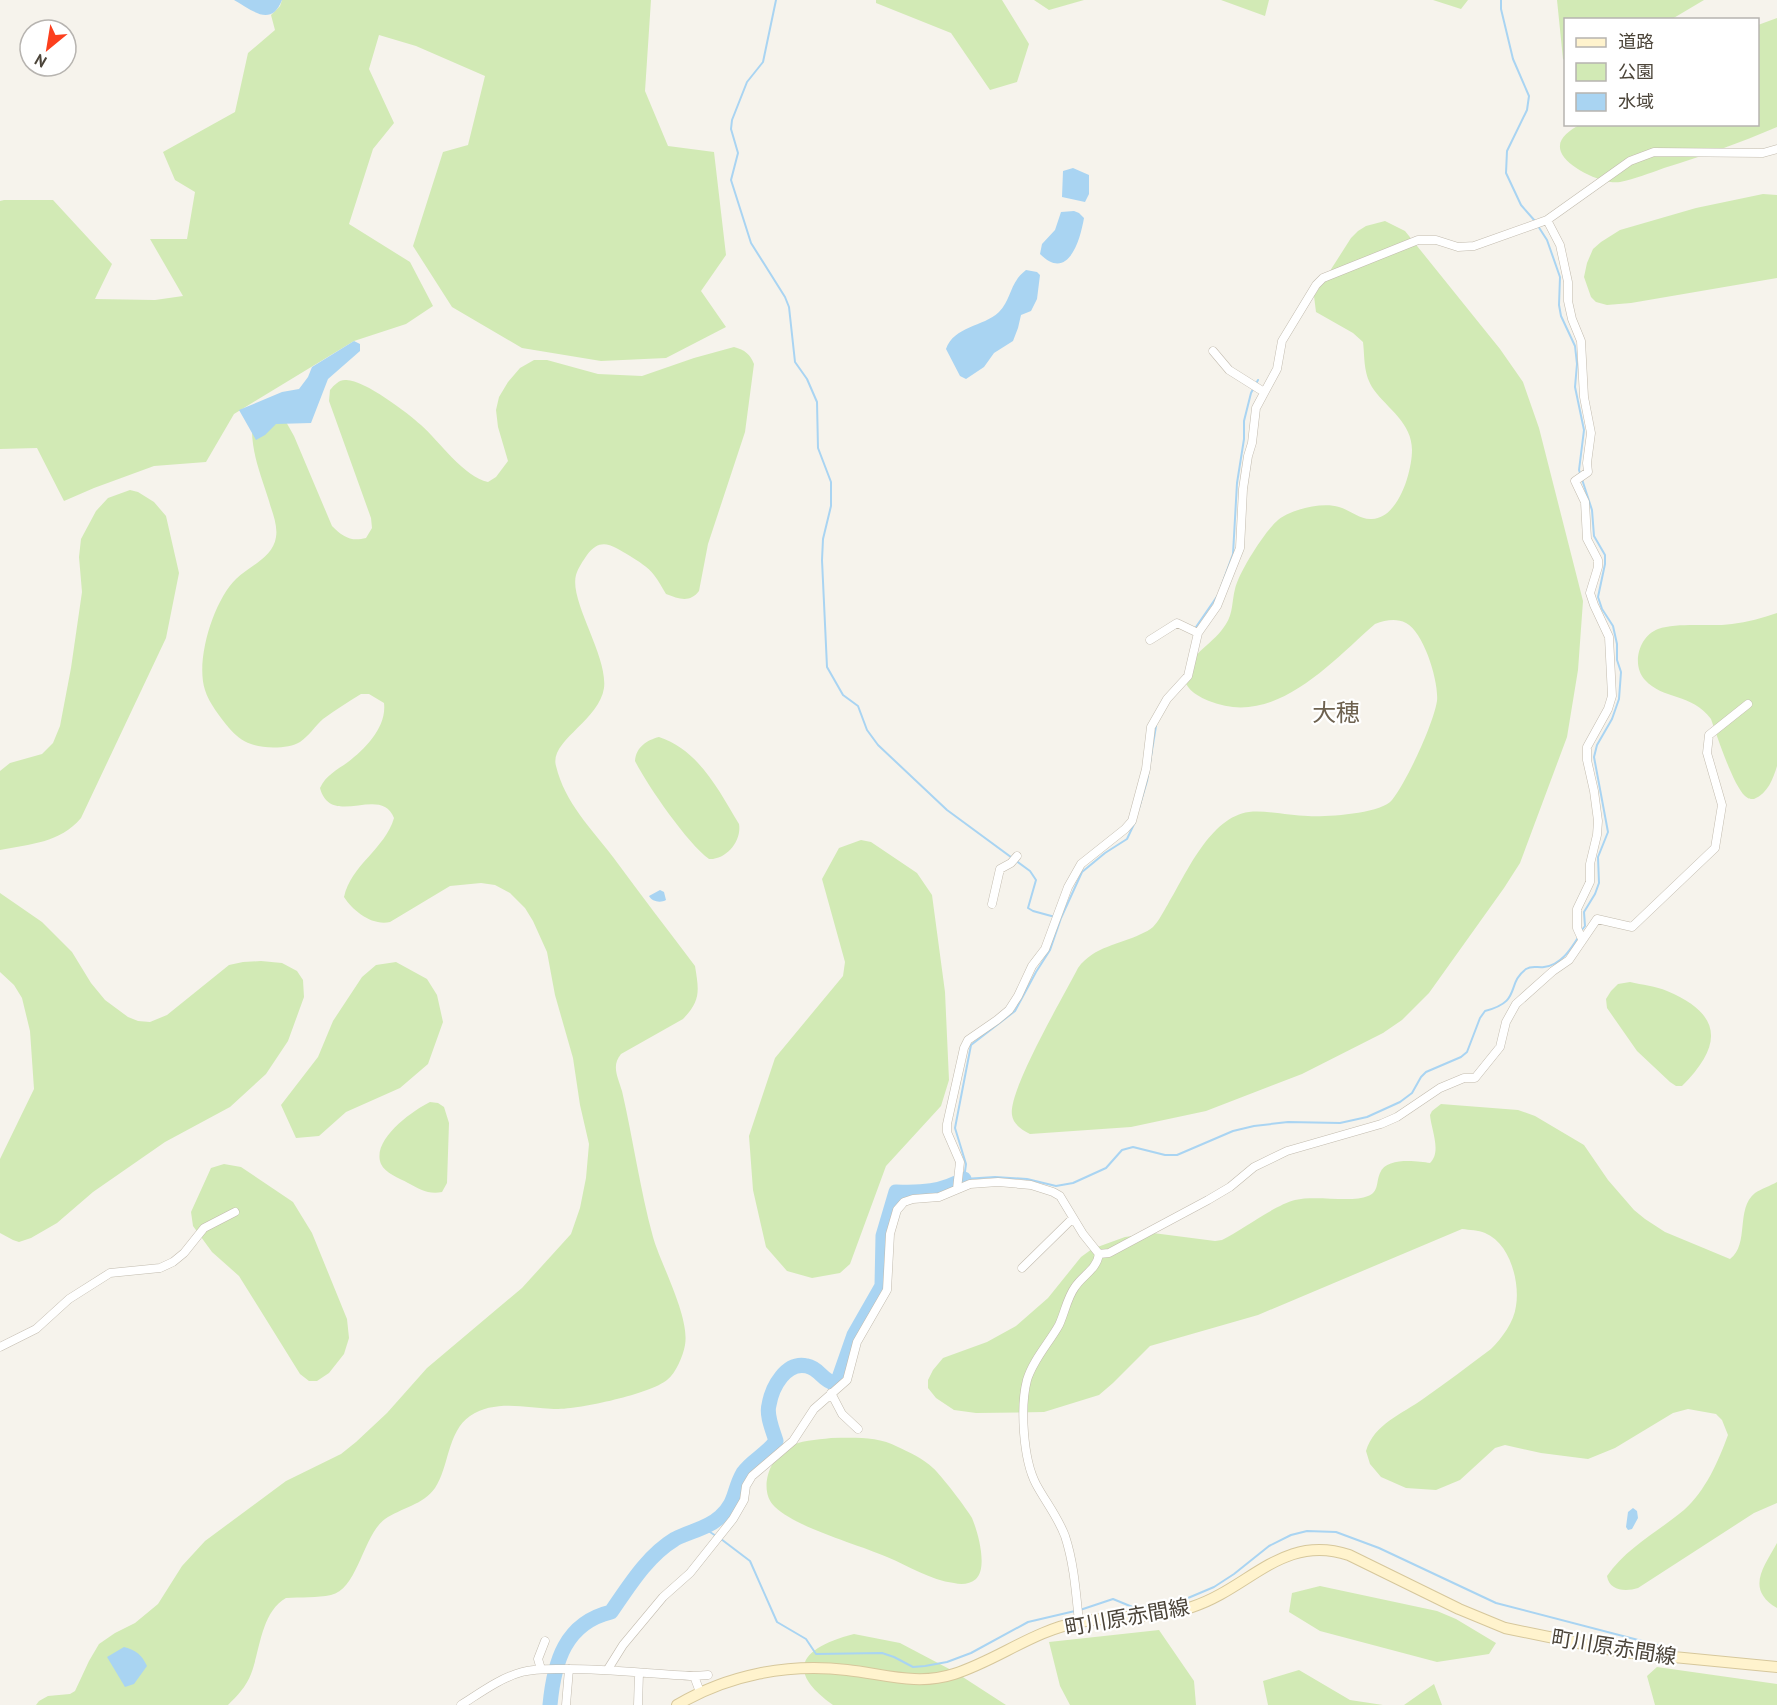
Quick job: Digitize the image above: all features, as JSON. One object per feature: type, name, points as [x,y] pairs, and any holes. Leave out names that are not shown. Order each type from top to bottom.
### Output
[{"type":"main road","name":"町川原赤間線","points":[[677,1705],[718,1684],[795,1668],[839,1669],[910,1680],[939,1678],[967,1669],[1048,1631],[1079,1622],[1173,1613],[1216,1597],[1294,1552],[1325,1549],[1349,1555],[1466,1612],[1505,1628],[1622,1652],[1777,1667]]},
{"type":"street","points":[[957,1189],[960,1162],[947,1132],[947,1124],[964,1048],[968,1040],[1009,1010],[1018,996],[1032,966],[1045,949],[1068,887],[1081,864],[1132,821],[1146,769],[1151,727],[1167,699],[1188,676],[1198,633],[1217,606],[1240,548],[1243,489],[1256,408],[1277,369],[1282,341],[1308,296],[1323,278],[1418,240],[1436,240],[1458,247],[1474,246],[1547,220],[1630,161],[1654,152],[1763,153],[1777,149]]},
{"type":"street","points":[[1547,220],[1560,245],[1568,282],[1568,301],[1581,341],[1584,397],[1591,433],[1588,472],[1575,481],[1585,502],[1587,539],[1598,560],[1590,593],[1609,637],[1612,696],[1608,709],[1587,747],[1587,760],[1598,821],[1590,864],[1590,882],[1577,909],[1577,928],[1582,939]]},
{"type":"street","points":[[1213,351],[1229,370],[1264,393]]},
{"type":"street","points":[[1150,640],[1178,623],[1198,633]]},
{"type":"street","points":[[1099,1254],[1121,1248],[1208,1200],[1230,1187],[1254,1167],[1287,1150],[1381,1124],[1397,1117],[1440,1088],[1464,1078],[1475,1078],[1500,1047],[1506,1022],[1516,1004],[1569,960],[1597,919],[1632,927],[1715,848],[1722,805],[1707,753],[1709,735],[1748,704]]},
{"type":"street","points":[[992,904],[1000,868],[1011,863],[1017,856]]},
{"type":"street","points":[[608,1669],[656,1605],[690,1573],[733,1519],[744,1500],[746,1486],[753,1476],[793,1441],[814,1409],[847,1380],[857,1342],[887,1290],[890,1234],[897,1210],[904,1202],[939,1197],[969,1184],[998,1182],[1030,1185],[1060,1196],[1083,1234],[1099,1254]]},
{"type":"street","points":[[0,1347],[36,1329],[69,1299],[110,1273],[146,1271],[173,1262],[204,1228],[235,1212]]},
{"type":"street","points":[[1022,1268],[1073,1218]]},
{"type":"street","points":[[1079,1622],[1066,1538],[1056,1516],[1034,1481],[1029,1465],[1024,1435],[1024,1411],[1026,1384],[1030,1372],[1059,1324],[1076,1285],[1094,1268],[1099,1254]]},
{"type":"street","points":[[831,1393],[842,1414],[858,1429]]},
{"type":"street","points":[[541,1669],[537,1659],[545,1641]]},
{"type":"street","points":[[461,1705],[508,1676],[541,1669],[608,1669],[639,1673],[708,1675]]},
{"type":"street","points":[[566,1705],[568,1669]]},
{"type":"street","points":[[638,1705],[639,1673]]},
{"type":"street","points":[[694,1676],[700,1692]]},
{"type":"green space","points":[[282,0],[651,0],[645,91],[668,146],[714,152],[726,255],[701,291],[726,327],[666,358],[601,361],[522,348],[452,307],[413,246],[443,152],[468,145],[485,76],[416,46],[379,35],[369,69],[394,123],[373,149],[349,224],[410,262],[433,306],[406,324],[354,341],[234,414],[206,462],[154,466],[64,501],[37,448],[0,449],[0,201],[53,200],[112,264],[95,299],[155,300],[183,296],[150,239],[187,239],[195,192],[175,180],[163,152],[235,112],[248,53],[275,30],[271,15],[280,6]]},
{"type":"green space","points":[[876,0],[1002,0],[1029,44],[1017,82],[990,90],[951,33],[876,3]]},
{"type":"green space","points":[[1034,0],[1084,0],[1049,10]]},
{"type":"green space","points":[[1221,0],[1269,0],[1265,16]]},
{"type":"green space","points":[[1433,0],[1468,0],[1461,9]]},
{"type":"green space","points":[[1557,0],[1704,0],[1674,18],[1564,18],[1563,59]]},
{"type":"green space","points":[[1777,18],[1777,127],[1707,154],[1620,182],[1605,181],[1587,174],[1571,164],[1561,152],[1562,139],[1578,126],[1759,126],[1759,25]]},
{"type":"green space","points":[[1763,194],[1777,195],[1777,278],[1631,303],[1607,305],[1596,302],[1591,297],[1584,277],[1593,249],[1620,230],[1696,208]]},
{"type":"green space","points":[[1385,221],[1405,231],[1500,349],[1523,382],[1539,428],[1583,601],[1578,670],[1567,737],[1520,863],[1429,993],[1402,1020],[1383,1033],[1302,1074],[1206,1111],[1131,1127],[1030,1134],[1014,1121],[1013,1103],[1039,1042],[1078,968],[1084,961],[1099,950],[1133,938],[1153,927],[1191,863],[1211,835],[1235,816],[1249,812],[1301,816],[1340,815],[1377,809],[1386,805],[1405,780],[1430,724],[1437,701],[1433,670],[1419,636],[1413,628],[1398,620],[1375,624],[1320,673],[1300,687],[1279,699],[1256,706],[1233,707],[1209,701],[1192,691],[1184,676],[1197,654],[1226,624],[1237,582],[1260,542],[1278,520],[1299,510],[1324,505],[1339,507],[1363,518],[1381,517],[1390,511],[1402,492],[1410,470],[1412,450],[1408,432],[1404,424],[1370,384],[1365,366],[1363,342],[1353,333],[1316,312],[1314,296],[1351,238],[1366,226]]},
{"type":"green space","points":[[734,347],[747,353],[754,364],[745,432],[708,544],[699,591],[688,599],[666,594],[649,569],[613,546],[602,544],[592,549],[577,572],[575,586],[600,660],[604,675],[604,688],[593,711],[567,739],[556,757],[560,779],[572,803],[695,966],[697,995],[689,1012],[683,1019],[621,1054],[616,1063],[653,1237],[683,1320],[685,1345],[679,1364],[667,1380],[658,1385],[613,1400],[565,1409],[500,1406],[470,1416],[457,1431],[435,1488],[430,1494],[412,1506],[391,1515],[377,1527],[354,1573],[340,1591],[326,1596],[286,1598],[278,1604],[266,1622],[249,1679],[228,1705],[36,1705],[48,1696],[70,1694],[75,1691],[99,1644],[135,1623],[158,1604],[182,1566],[205,1541],[286,1481],[341,1454],[387,1413],[427,1368],[522,1288],[571,1234],[580,1208],[586,1178],[589,1144],[573,1058],[555,995],[547,952],[525,908],[510,893],[495,885],[481,883],[450,886],[390,922],[383,923],[364,916],[344,897],[354,876],[390,829],[394,818],[388,809],[378,805],[345,807],[334,805],[326,800],[320,788],[329,776],[355,757],[374,737],[382,721],[384,703],[369,694],[361,694],[323,719],[300,742],[283,747],[269,747],[256,746],[236,735],[219,715],[207,695],[203,677],[205,647],[208,631],[220,601],[241,574],[270,551],[276,537],[274,519],[256,457],[252,430],[285,420],[332,526],[348,538],[361,539],[366,538],[372,528],[371,518],[329,401],[330,390],[339,382],[345,380],[362,384],[384,397],[421,425],[461,466],[479,479],[488,482],[496,477],[508,461],[498,427],[496,410],[499,397],[520,368],[534,360],[547,360],[598,374],[642,376]]},
{"type":"green space","points":[[130,490],[154,502],[166,516],[179,573],[166,638],[81,818],[64,833],[54,838],[0,850],[0,771],[10,763],[42,754],[53,743],[60,726],[82,592],[79,557],[81,539],[96,511],[108,498]]},
{"type":"green space","points":[[1777,613],[1777,766],[1772,781],[1766,789],[1759,796],[1750,799],[1735,782],[1711,719],[1695,705],[1660,691],[1645,680],[1638,667],[1639,652],[1646,638],[1658,629],[1675,626],[1732,624]]},
{"type":"green space","points":[[659,737],[686,751],[697,762],[715,785],[739,824],[738,837],[727,853],[709,859],[690,841],[658,799],[635,761],[637,752],[643,745]]},
{"type":"green space","points":[[861,840],[871,842],[917,873],[932,895],[945,992],[949,1080],[941,1106],[886,1166],[850,1264],[840,1273],[812,1278],[787,1271],[766,1247],[753,1190],[749,1136],[775,1058],[843,976],[845,962],[822,879],[839,848]]},
{"type":"green space","points":[[0,893],[42,922],[72,952],[91,983],[105,1000],[128,1017],[138,1021],[150,1022],[167,1015],[229,965],[243,962],[282,963],[297,971],[303,980],[304,997],[288,1041],[266,1074],[230,1107],[165,1142],[93,1192],[57,1223],[19,1242],[0,1233],[0,1159],[34,1089],[30,1031],[22,998],[14,985],[0,972]]},
{"type":"green space","points":[[396,962],[427,979],[437,995],[443,1022],[428,1064],[400,1088],[346,1112],[319,1136],[296,1138],[281,1105],[318,1057],[333,1021],[362,977],[376,965]]},
{"type":"green space","points":[[1630,982],[1663,989],[1686,1000],[1699,1010],[1707,1021],[1711,1032],[1710,1045],[1705,1058],[1682,1086],[1676,1086],[1670,1082],[1637,1051],[1607,1008],[1606,999],[1611,991],[1618,984]]},
{"type":"green space","points":[[430,1102],[444,1107],[449,1123],[447,1183],[442,1192],[437,1193],[420,1189],[389,1173],[381,1164],[379,1155],[387,1136],[395,1127]]},
{"type":"green space","points":[[1441,1104],[1518,1110],[1535,1116],[1584,1145],[1608,1180],[1645,1219],[1665,1232],[1730,1259],[1740,1245],[1745,1208],[1749,1200],[1755,1193],[1777,1182],[1777,1503],[1754,1513],[1638,1588],[1623,1590],[1611,1585],[1607,1576],[1633,1548],[1684,1510],[1699,1494],[1711,1475],[1728,1435],[1722,1420],[1716,1414],[1688,1409],[1673,1413],[1615,1448],[1588,1459],[1541,1453],[1505,1445],[1495,1448],[1460,1480],[1436,1490],[1406,1488],[1381,1477],[1370,1464],[1366,1451],[1375,1434],[1491,1349],[1513,1318],[1517,1296],[1515,1275],[1507,1254],[1494,1238],[1474,1230],[1462,1229],[1258,1315],[1150,1346],[1099,1395],[1044,1412],[976,1413],[954,1410],[936,1398],[928,1388],[928,1380],[933,1370],[943,1358],[987,1342],[1016,1326],[1048,1298],[1081,1257],[1092,1249],[1125,1237],[1153,1233],[1222,1240],[1278,1207],[1295,1200],[1353,1199],[1368,1196],[1374,1192],[1383,1168],[1389,1164],[1402,1161],[1430,1163],[1436,1147],[1430,1115]]},
{"type":"green space","points":[[224,1164],[241,1167],[293,1202],[312,1233],[347,1319],[349,1338],[344,1354],[329,1373],[317,1381],[309,1381],[300,1374],[239,1276],[212,1252],[193,1226],[191,1212],[211,1168]]},
{"type":"green space","points":[[831,1438],[865,1438],[890,1443],[912,1453],[933,1468],[972,1518],[982,1559],[980,1574],[976,1579],[957,1584],[936,1579],[887,1557],[812,1529],[775,1507],[767,1493],[767,1484],[775,1460],[787,1448],[797,1443]]},
{"type":"green space","points":[[1777,1543],[1777,1608],[1767,1601],[1762,1593],[1760,1577]]},
{"type":"green space","points":[[1320,1586],[1437,1611],[1456,1619],[1496,1643],[1489,1654],[1437,1662],[1320,1631],[1289,1612],[1292,1593]]},
{"type":"green space","points":[[1159,1630],[1194,1681],[1196,1705],[1070,1705],[1060,1686],[1049,1642]]},
{"type":"green space","points":[[854,1634],[900,1643],[955,1672],[1006,1705],[833,1705],[808,1681],[804,1670],[806,1661],[822,1646]]},
{"type":"green space","points":[[1657,1667],[1777,1684],[1777,1705],[1655,1705],[1647,1676]]},
{"type":"green space","points":[[1299,1670],[1350,1700],[1383,1705],[1268,1705],[1263,1681]]},
{"type":"green space","points":[[1434,1684],[1442,1705],[1404,1705]]},
{"type":"water","points":[[234,0],[282,0],[278,8],[267,15],[254,12]]},
{"type":"water","points":[[1073,168],[1089,175],[1089,194],[1085,202],[1062,197],[1063,171]]},
{"type":"water","points":[[1074,211],[1084,218],[1076,247],[1065,261],[1058,263],[1050,261],[1040,254],[1042,244],[1055,230],[1061,212]]},
{"type":"water","points":[[1026,270],[1037,272],[1040,275],[1037,299],[1031,311],[1021,315],[1013,341],[994,353],[984,367],[966,379],[960,376],[946,349],[950,341],[962,331],[999,312],[1016,280]]},
{"type":"water","points":[[354,341],[360,344],[360,351],[328,379],[311,423],[276,424],[256,440],[239,410],[282,392],[299,389],[312,367]]},
{"type":"water","points":[[660,890],[664,892],[666,900],[652,900],[649,896]]},
{"type":"water","points":[[1633,1508],[1637,1511],[1638,1518],[1632,1529],[1628,1530],[1626,1527],[1628,1512]]},
{"type":"water","points":[[124,1647],[138,1654],[147,1666],[134,1684],[125,1687],[107,1657]]},
{"type":"waterway","points":[[776,0],[763,62],[747,82],[732,120],[731,129],[738,153],[731,180],[751,243],[789,307],[795,362],[807,379],[817,402],[818,448],[831,482],[831,506],[823,539],[822,560],[827,667],[843,695],[858,706],[867,730],[878,745],[947,810],[1030,871],[1036,880],[1028,908],[1055,917]]},
{"type":"waterway","points":[[1501,0],[1513,59],[1529,96],[1527,110],[1507,151],[1506,173],[1521,205],[1535,221]]},
{"type":"waterway","points":[[1538,226],[1547,240],[1560,277],[1561,316],[1575,346],[1577,364],[1575,387],[1584,430],[1579,470],[1592,510],[1594,536],[1605,555],[1598,597],[1602,609],[1613,626],[1617,644],[1617,660],[1621,672],[1619,699],[1612,719],[1597,745],[1594,757],[1608,832],[1598,857],[1599,883],[1584,912],[1585,926],[1581,931]]},
{"type":"waterway","points":[[1221,587],[1233,554],[1237,483],[1244,439],[1244,421],[1251,393],[1258,380]]},
{"type":"waterway","points":[[1196,627],[1218,595]]},
{"type":"waterway","points":[[1139,808],[1147,781],[1156,726]]},
{"type":"waterway","points":[[1135,822],[1127,839],[1082,872],[1061,918],[1050,950],[1015,1011],[971,1045],[955,1128],[966,1164],[964,1179],[995,1177],[1027,1179],[1056,1186],[1073,1183],[1106,1168],[1122,1150],[1133,1147],[1165,1155],[1177,1155],[1233,1131],[1254,1126],[1288,1122],[1340,1123],[1367,1117],[1400,1102],[1412,1093],[1426,1072],[1461,1057],[1467,1052],[1485,1011],[1497,1007],[1509,998],[1516,981],[1526,969],[1556,963],[1569,951],[1579,936]]},
{"type":"waterway","points":[[550,1705],[559,1660],[573,1635],[595,1617],[611,1612],[639,1572],[665,1546],[720,1517],[732,1501],[743,1473],[776,1441],[768,1409],[773,1391],[781,1377],[793,1367],[807,1366],[830,1382],[834,1383],[839,1378],[854,1335],[882,1286],[883,1236],[896,1192],[931,1191],[948,1187],[964,1179]]},
{"type":"waterway","points":[[704,1528],[716,1536]]},
{"type":"waterway","points":[[1080,1610],[1113,1599],[1135,1608],[1169,1604],[1214,1587],[1269,1546],[1291,1535],[1307,1531],[1336,1532],[1379,1548],[1496,1603],[1669,1648]]},
{"type":"waterway","points":[[721,1539],[750,1561],[777,1622],[806,1639],[816,1654],[882,1653],[913,1667],[925,1666],[947,1662],[971,1653],[1028,1622],[1075,1611]]},
{"type":"district","name":"大穂","points":[[1336,712]]}]
